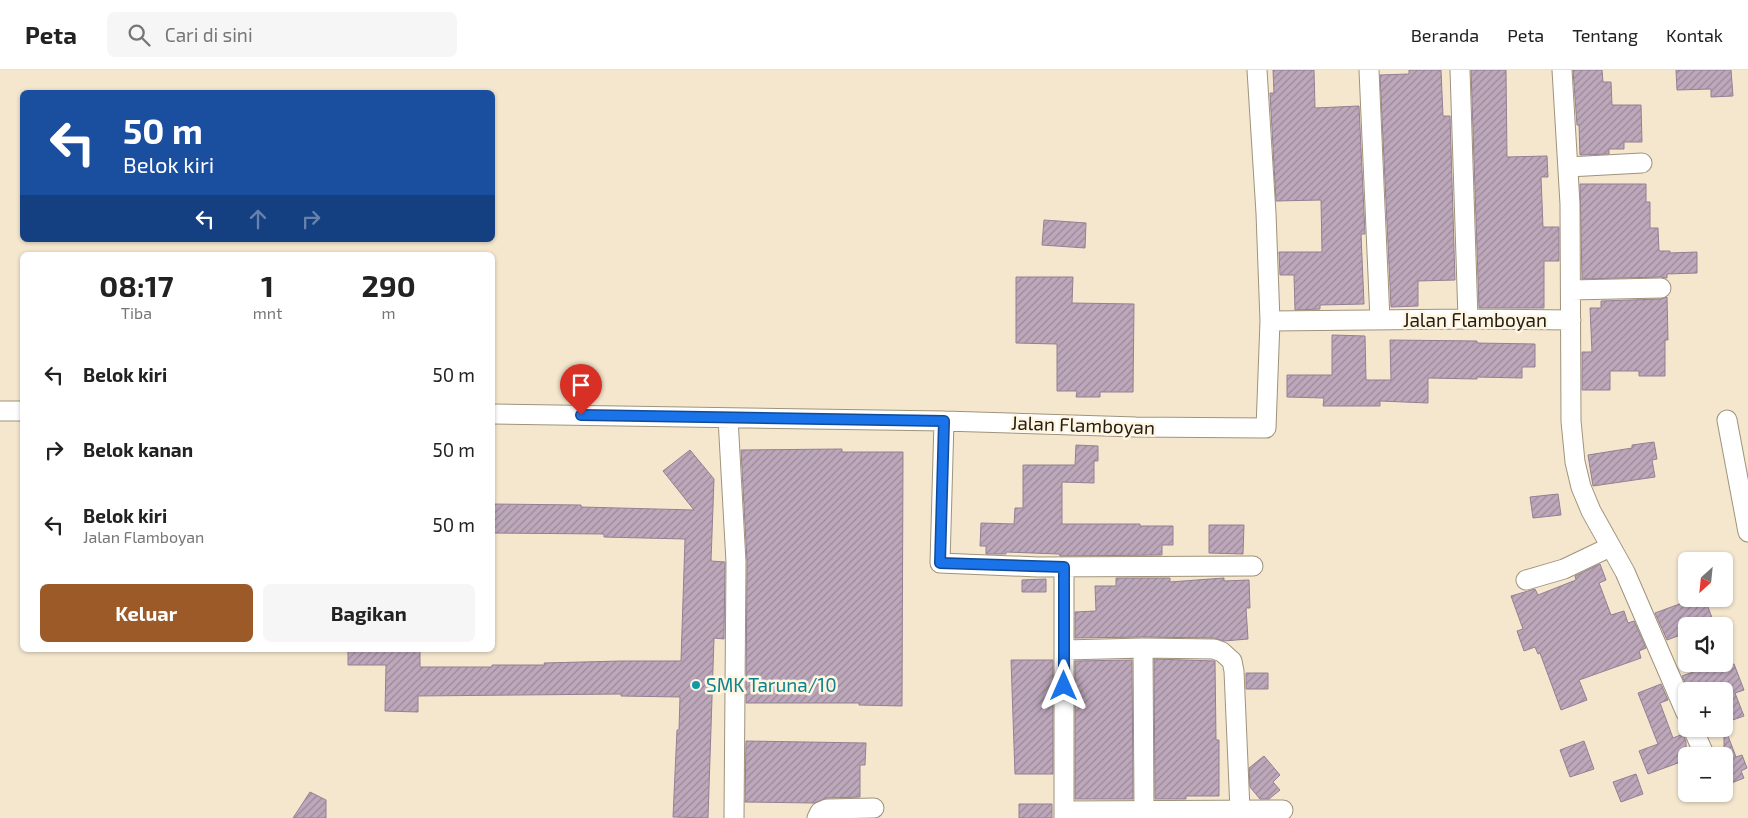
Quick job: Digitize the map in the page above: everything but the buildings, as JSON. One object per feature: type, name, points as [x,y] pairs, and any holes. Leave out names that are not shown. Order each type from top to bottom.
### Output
[{"type":"street","points":[[1258,70],[1270,321]]},
{"type":"street","points":[[1369,70],[1380,320]]},
{"type":"street","points":[[1460,70],[1468,319]]},
{"type":"street","points":[[1562,70],[1568,167],[1571,320],[1580,341],[1571,421],[1575,462],[1581,487],[1591,511],[1625,572],[1678,695]]},
{"type":"street","points":[[1568,167],[1642,162]]},
{"type":"street","points":[[1571,290],[1661,288]]},
{"type":"street","name":"Jalan Flamboyan","points":[[495,414],[1266,428],[1270,321],[1571,320]]},
{"type":"street","points":[[0,425],[0,411],[20,411]]},
{"type":"street","points":[[728,418],[736,562],[734,818]]},
{"type":"street","points":[[1726,420],[1748,532]]},
{"type":"street","points":[[944,421],[940,563],[1064,567],[1253,566]]},
{"type":"street","points":[[1526,580],[1564,569],[1610,547]]},
{"type":"street","points":[[1064,567],[1064,814],[1144,810],[1283,810]]},
{"type":"street","points":[[1143,648],[1144,810]]},
{"type":"street","points":[[1065,650],[1214,649],[1222,652],[1232,661],[1240,810]]},
{"type":"street","points":[[817,818],[820,812],[827,809],[874,808]]},
{"type":"place","name":"SMK Taruna/10","points":[[696,685]]},
{"type":"route","points":[[581,415],[944,421],[940,563],[1064,567],[1064,686]]}]
